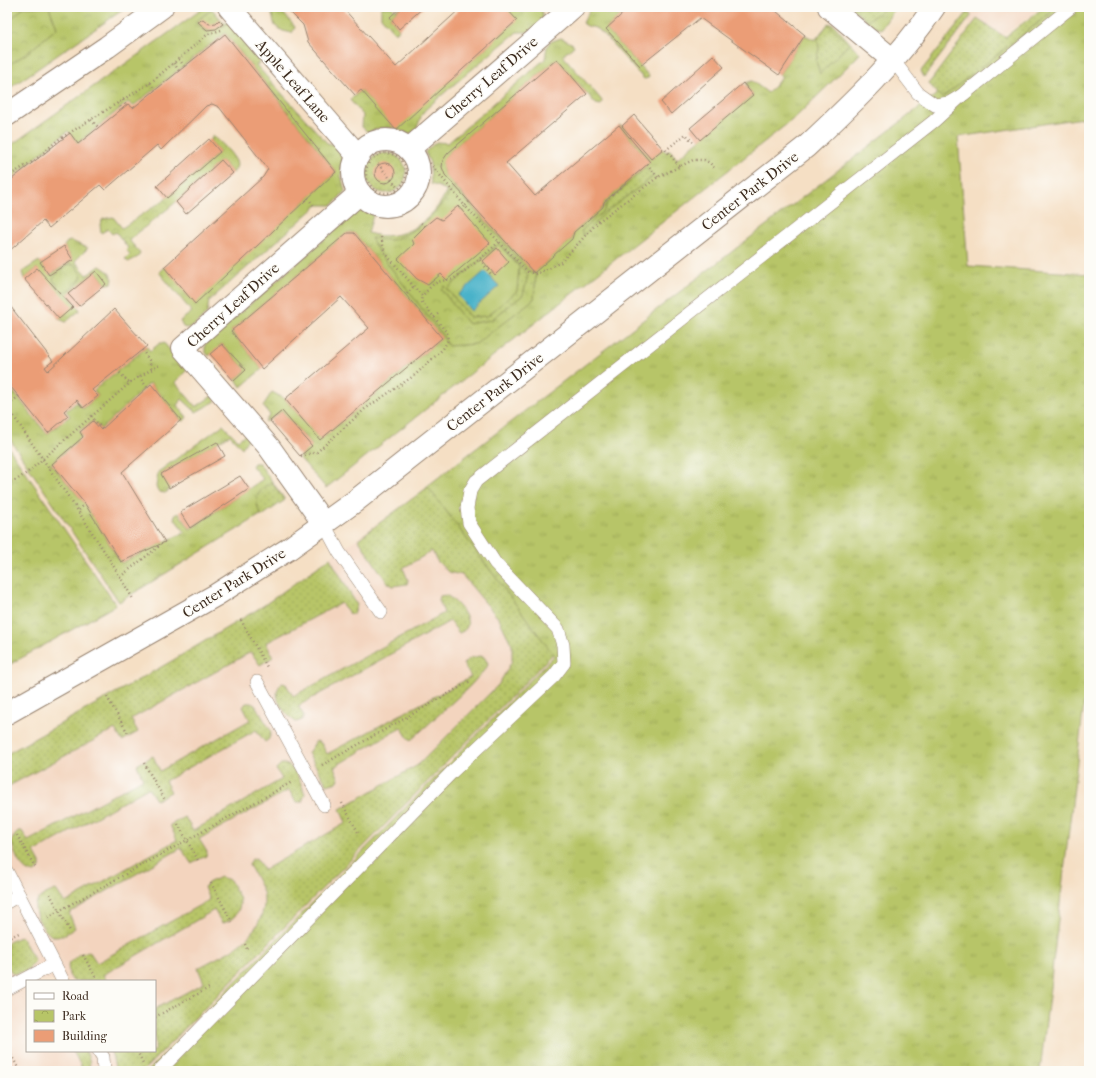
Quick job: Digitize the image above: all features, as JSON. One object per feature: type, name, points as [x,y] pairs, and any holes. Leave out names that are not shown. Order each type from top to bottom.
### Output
[{"type":"street","points":[[7,115],[107,47],[162,7]]},
{"type":"street","name":"Apple Leaf Lane","points":[[229,7],[366,153]]},
{"type":"street","name":"Apple Leaf Lane","points":[[248,7],[366,153]]},
{"type":"street","name":"Cherry Leaf Drive","points":[[409,149],[573,7]]},
{"type":"street","points":[[829,7],[893,60]]},
{"type":"street","name":"Center Park Drive","points":[[7,713],[184,614],[287,550],[390,474],[779,169],[840,116],[893,60],[934,7]]},
{"type":"street","points":[[393,140],[409,149],[417,161],[420,174],[417,186],[409,198],[399,204],[382,206],[368,200],[360,193],[356,187],[353,172],[366,153],[377,141],[393,140]]},
{"type":"street","name":"Cherry Leaf Drive","points":[[324,524],[269,447],[183,348],[360,193]]},
{"type":"lane","points":[[893,60],[918,93],[935,106],[949,103],[1071,7]]},
{"type":"lane","points":[[159,1071],[447,778],[554,676],[564,663],[563,645],[558,629],[495,563],[469,523],[467,508],[470,491],[476,481],[934,121],[971,87]]},
{"type":"lane","points":[[324,524],[339,552],[381,612]]},
{"type":"lane","points":[[257,682],[324,805]]},
{"type":"lane","points":[[7,872],[62,980]]},
{"type":"lane","points":[[7,902],[19,895]]},
{"type":"lane","points":[[7,989],[54,964]]},
{"type":"lane","points":[[100,1052],[103,1057],[104,1071]]},
{"type":"path","points":[[7,177],[35,160],[58,140],[150,83],[208,34],[224,28]]},
{"type":"path","points":[[179,59],[184,66]]},
{"type":"path","points":[[174,63],[179,71]]},
{"type":"path","points":[[150,83],[155,90]]},
{"type":"path","points":[[123,100],[126,106]]},
{"type":"path","points":[[118,103],[122,109]]},
{"type":"path","points":[[91,120],[99,128]]},
{"type":"path","points":[[679,166],[666,150],[686,134],[694,143]]},
{"type":"path","points":[[366,153],[393,154],[401,160],[405,168],[403,183],[398,188],[384,192],[377,191],[371,186],[366,173],[368,163],[366,153]]},
{"type":"path","points":[[366,153],[398,188]]},
{"type":"path","points":[[430,163],[465,206],[528,272],[536,274],[552,268],[561,262],[607,214],[658,177],[693,160],[704,160],[715,169]]},
{"type":"path","points":[[647,164],[658,177]]},
{"type":"path","points":[[308,198],[314,206]]},
{"type":"path","points":[[462,210],[469,202]]},
{"type":"path","points":[[421,223],[425,226]]},
{"type":"path","points":[[381,237],[385,253],[422,296]]},
{"type":"path","points":[[299,457],[317,452],[366,409],[415,375],[443,349],[448,340],[447,333],[421,302],[422,296],[438,282],[449,281],[474,262],[480,260],[500,241]]},
{"type":"path","points":[[480,260],[491,274]]},
{"type":"path","points":[[407,294],[413,287]]},
{"type":"path","points":[[434,317],[438,314]]},
{"type":"path","points":[[142,350],[149,360],[152,371]]},
{"type":"path","points":[[7,483],[24,476],[41,459],[129,383],[152,371],[161,364]]},
{"type":"path","points":[[117,370],[129,383]]},
{"type":"path","points":[[139,377],[147,387]]},
{"type":"path","points":[[18,396],[7,406],[41,459],[79,510],[133,598]]},
{"type":"path","points":[[91,416],[102,428]]},
{"type":"path","points":[[79,510],[85,504]]},
{"type":"path","points":[[120,577],[158,547],[157,545]]},
{"type":"path","points":[[316,768],[471,681]]},
{"type":"path","points":[[107,697],[129,735]]},
{"type":"path","points":[[144,763],[165,800]]},
{"type":"path","points":[[7,939],[187,841],[298,778]]},
{"type":"path","points":[[178,824],[199,862]]},
{"type":"path","points":[[17,835],[35,867]]},
{"type":"path","points":[[211,883],[232,922]]},
{"type":"path","points":[[50,894],[70,931]]},
{"type":"path","points":[[245,944],[247,948]]},
{"type":"path","points":[[83,955],[97,980]]},
{"type":"path","points":[[156,1016],[209,988]]},
{"type":"path","points":[[7,1048],[20,1071]]},
{"type":"path","points":[[138,1052],[144,1065]]},
{"type":"shaded area","points":[[970,7],[1042,7],[1002,36],[961,20]]},
{"type":"shaded area","points":[[428,487],[553,654],[145,1071],[7,1071],[7,754],[170,662],[263,606]]},
{"type":"green space","points":[[7,7],[127,7],[7,90]]},
{"type":"green space","points":[[24,7],[49,7],[57,28],[26,54],[7,66],[7,23]]},
{"type":"green space","points":[[205,7],[209,7],[222,24],[231,22],[259,52],[259,64],[256,65],[327,143],[339,146],[346,151],[341,175],[345,191],[333,205],[318,205],[209,301],[207,313],[196,324],[187,328],[183,327],[180,321],[192,312],[159,272],[164,267],[195,303],[336,172],[225,33],[133,106],[128,102],[78,143],[68,131],[7,182],[7,148]]},
{"type":"green space","points":[[270,7],[278,7],[295,27],[292,33],[283,31],[275,26]]},
{"type":"green space","points":[[381,7],[392,7],[395,10],[401,7],[390,17],[399,29],[397,32],[394,32],[381,17]]},
{"type":"green space","points":[[505,7],[517,7],[522,13],[530,7],[541,7],[543,17],[541,24],[529,32],[517,32],[460,79],[423,112],[417,127],[412,133],[408,134],[399,130],[383,128],[373,130],[369,133],[362,127],[363,115],[350,100],[361,90],[396,129],[516,21]]},
{"type":"green space","points":[[591,7],[601,7],[608,15],[618,7],[630,7],[606,29],[649,76],[648,78],[644,79],[599,30],[583,23]]},
{"type":"green space","points":[[850,7],[896,7],[881,29],[874,27]]},
{"type":"green space","points":[[850,7],[887,7],[867,21]]},
{"type":"green space","points":[[1044,7],[1058,7],[942,98],[930,85],[929,83],[977,19],[1005,37]]},
{"type":"green space","points":[[1050,7],[1089,7],[1089,117],[958,137],[968,266],[1089,274],[1089,662],[1040,1071],[148,1071],[554,656],[426,487]]},
{"type":"green space","points":[[212,9],[226,25],[205,31],[195,22]]},
{"type":"green space","points":[[967,13],[972,15],[924,77],[921,71]]},
{"type":"green space","points":[[829,23],[834,25],[860,54],[797,116],[326,488],[299,457],[312,445],[282,411],[266,422],[265,421],[270,415],[263,406],[272,392],[285,399],[320,440],[442,338],[354,233],[347,233],[231,331],[262,369],[241,387],[236,379],[246,370],[222,344],[209,356],[205,352],[205,344],[359,209],[364,208],[371,211],[373,215],[368,233],[380,236],[404,232],[425,220],[434,211],[447,190],[431,184],[430,163],[425,152],[436,142],[448,143],[545,59],[547,46],[550,42],[561,38],[573,44],[574,46],[563,55],[599,97],[602,101],[601,105],[596,104],[557,59],[448,153],[443,164],[445,175],[534,273],[572,239],[574,232],[603,207],[604,202],[650,162],[619,125],[622,126],[651,159],[663,149],[666,152],[670,150],[677,159],[753,95],[746,83],[752,81],[768,93],[782,77],[779,75],[805,35],[815,40]]},
{"type":"green space","points":[[828,24],[849,44],[820,74],[816,61],[819,49],[818,40],[819,36]]},
{"type":"green space","points":[[212,136],[215,137],[234,157],[237,166],[233,173],[221,160],[176,202],[129,240],[140,253],[138,257],[128,262],[125,259],[130,254],[126,250],[128,248],[116,232],[112,234],[108,229],[101,233],[100,224],[103,219],[113,217],[122,228],[167,198],[220,152],[211,141]]},
{"type":"green space","points":[[386,153],[394,155],[400,159],[404,165],[406,173],[404,181],[400,187],[394,191],[386,193],[378,191],[372,187],[368,181],[366,173],[368,165],[372,159],[378,155]]},
{"type":"green space","points":[[645,168],[654,176],[606,212],[583,235],[581,231],[604,211],[607,203]]},
{"type":"green space","points":[[454,186],[529,272],[536,274],[534,299],[476,344],[448,346],[443,336],[378,251],[371,238],[393,240],[413,230],[437,210]]},
{"type":"green space","points":[[71,241],[88,248],[75,261],[87,275],[100,266],[109,272],[113,279],[112,283],[106,284],[96,271],[68,294],[80,310],[66,322],[59,319],[37,268],[24,279],[22,272],[39,261],[50,275],[73,260],[64,246],[67,242]]},
{"type":"green space","points":[[499,244],[519,267],[517,291],[487,316],[470,317],[447,289]]},
{"type":"green space","points":[[500,244],[528,275],[523,295],[491,320],[468,324],[441,289],[444,286],[471,316],[496,247]]},
{"type":"green space","points":[[71,264],[76,266],[82,276],[79,282],[63,293],[54,282],[53,278],[67,265]]},
{"type":"green space","points":[[160,343],[164,343],[187,370],[175,382],[196,407],[212,396],[216,401],[196,412],[182,399],[177,405],[187,417],[183,422],[150,383],[101,429],[93,421],[79,431],[82,436],[51,464],[86,505],[121,563],[185,532],[174,518],[175,515],[179,513],[190,529],[263,479],[252,466],[254,463],[259,463],[285,500],[119,602],[7,435],[7,384],[47,434],[70,416],[66,411],[77,402],[83,409],[98,396],[94,390],[147,347],[150,351]]},
{"type":"green space","points":[[223,425],[238,440],[246,434],[251,434],[242,448],[230,435],[161,474],[171,489],[165,493],[159,492],[156,487],[158,472]]},
{"type":"green space","points":[[7,445],[116,605],[7,666]]},
{"type":"green space","points":[[271,482],[285,500],[262,516],[257,505],[258,496],[262,489]]},
{"type":"green space","points":[[428,487],[553,654],[143,1071],[114,1071],[115,1067],[111,1052],[156,1052],[156,1008],[204,983],[198,968],[234,948],[250,935],[256,927],[262,914],[264,899],[263,892],[249,865],[252,859],[256,858],[264,870],[346,823],[340,809],[418,765],[499,684],[512,661],[512,645],[499,619],[462,575],[448,572],[437,561],[432,551],[403,568],[408,580],[407,584],[393,586],[387,582],[358,539]]},
{"type":"green space","points":[[330,558],[357,605],[354,614],[350,614],[341,603],[266,643],[273,657],[260,665],[251,652],[131,719],[138,732],[122,741],[115,729],[7,787],[7,754],[170,662],[263,606]]},
{"type":"green space","points":[[446,595],[456,602],[467,619],[465,630],[459,633],[450,621],[298,706],[304,716],[302,720],[296,722],[283,710],[277,693],[278,688],[282,683],[286,684],[293,696],[312,686],[444,613],[439,600],[440,596]]},
{"type":"green space","points":[[480,656],[484,657],[488,663],[487,667],[469,687],[410,741],[401,727],[334,767],[339,779],[337,782],[327,785],[308,753],[316,741],[321,743],[327,754],[471,677],[463,664],[470,658]]},
{"type":"green space","points":[[246,703],[255,705],[271,731],[269,739],[265,742],[256,730],[165,781],[171,792],[156,800],[148,788],[34,852],[40,863],[40,868],[33,873],[21,865],[11,841],[18,831],[22,831],[28,841],[143,779],[137,765],[153,756],[160,771],[250,720],[243,707]]},
{"type":"green space","points":[[281,764],[290,767],[297,774],[305,794],[302,802],[296,802],[289,790],[199,839],[207,852],[206,856],[191,863],[181,848],[69,913],[75,928],[58,937],[52,936],[44,929],[37,918],[35,907],[36,903],[42,896],[56,890],[65,903],[177,840],[170,825],[185,817],[193,831],[282,779],[276,769]]},
{"type":"green space","points":[[220,877],[230,880],[239,897],[240,906],[236,914],[230,920],[222,923],[214,910],[103,975],[106,980],[72,980],[69,975],[68,964],[79,954],[89,951],[97,963],[209,900],[204,887],[208,883]]},
{"type":"green space","points":[[21,936],[35,961],[27,971],[13,974],[7,966],[7,943]]},
{"type":"green space","points":[[74,1052],[86,1052],[90,1062],[88,1071],[80,1071],[81,1066]]},
{"type":"water","points":[[485,271],[499,286],[471,311],[458,295]]},
{"type":"building","points":[[285,7],[342,7],[396,67],[462,7],[505,7],[517,20],[396,130],[361,90],[355,95],[308,42],[303,25]]},
{"type":"building","points":[[401,7],[424,7],[399,29],[390,17]]},
{"type":"building","points":[[630,7],[771,7],[805,35],[779,75],[700,18],[640,66],[606,29]]},
{"type":"building","points":[[203,19],[209,24],[216,23],[219,20],[223,24],[216,29],[207,30],[198,22]]},
{"type":"building","points":[[225,34],[336,172],[195,304],[164,267],[263,177],[268,169],[219,107],[212,104],[206,106],[161,150],[157,145],[105,190],[100,185],[49,228],[43,221],[7,253],[7,183],[70,133],[78,144],[128,104],[133,108]]},
{"type":"building","points":[[713,55],[724,67],[671,114],[661,102]]},
{"type":"building","points":[[557,59],[587,94],[506,163],[535,196],[619,125],[650,162],[604,202],[603,207],[574,232],[572,239],[534,273],[445,175],[442,167],[443,160],[448,153]]},
{"type":"building","points":[[743,83],[753,95],[700,140],[690,128]]},
{"type":"building","points":[[634,115],[663,149],[651,159],[622,126]]},
{"type":"building","points":[[209,139],[220,152],[167,198],[157,186]]},
{"type":"building","points":[[221,160],[233,173],[186,214],[176,202]]},
{"type":"building","points":[[385,163],[392,166],[395,173],[392,180],[385,183],[378,180],[375,173],[378,166]]},
{"type":"building","points":[[458,206],[490,243],[447,280],[441,274],[428,285],[417,279],[398,259],[414,244],[412,239],[425,226],[436,217],[442,220]]},
{"type":"building","points":[[347,233],[354,233],[442,338],[320,440],[285,399],[369,328],[341,297],[262,369],[231,331]]},
{"type":"building","points":[[64,246],[73,260],[49,275],[40,262]]},
{"type":"building","points":[[497,248],[509,262],[495,275],[483,261]]},
{"type":"building","points":[[37,268],[73,307],[59,319],[24,279]]},
{"type":"building","points":[[96,271],[106,284],[79,306],[68,294]]},
{"type":"building","points":[[7,302],[53,361],[45,367],[48,371],[114,309],[147,346],[92,390],[98,396],[83,408],[77,400],[64,411],[68,416],[48,433],[7,382]]},
{"type":"building","points":[[222,344],[246,370],[234,381],[210,354]]},
{"type":"building","points":[[151,384],[181,420],[122,472],[165,542],[121,562],[85,504],[52,464],[83,437],[80,432],[93,421],[101,430]]},
{"type":"building","points":[[282,411],[312,446],[300,456],[270,421]]},
{"type":"building","points":[[217,442],[225,456],[169,488],[161,474]]},
{"type":"building","points":[[240,476],[249,489],[190,528],[180,512]]}]
